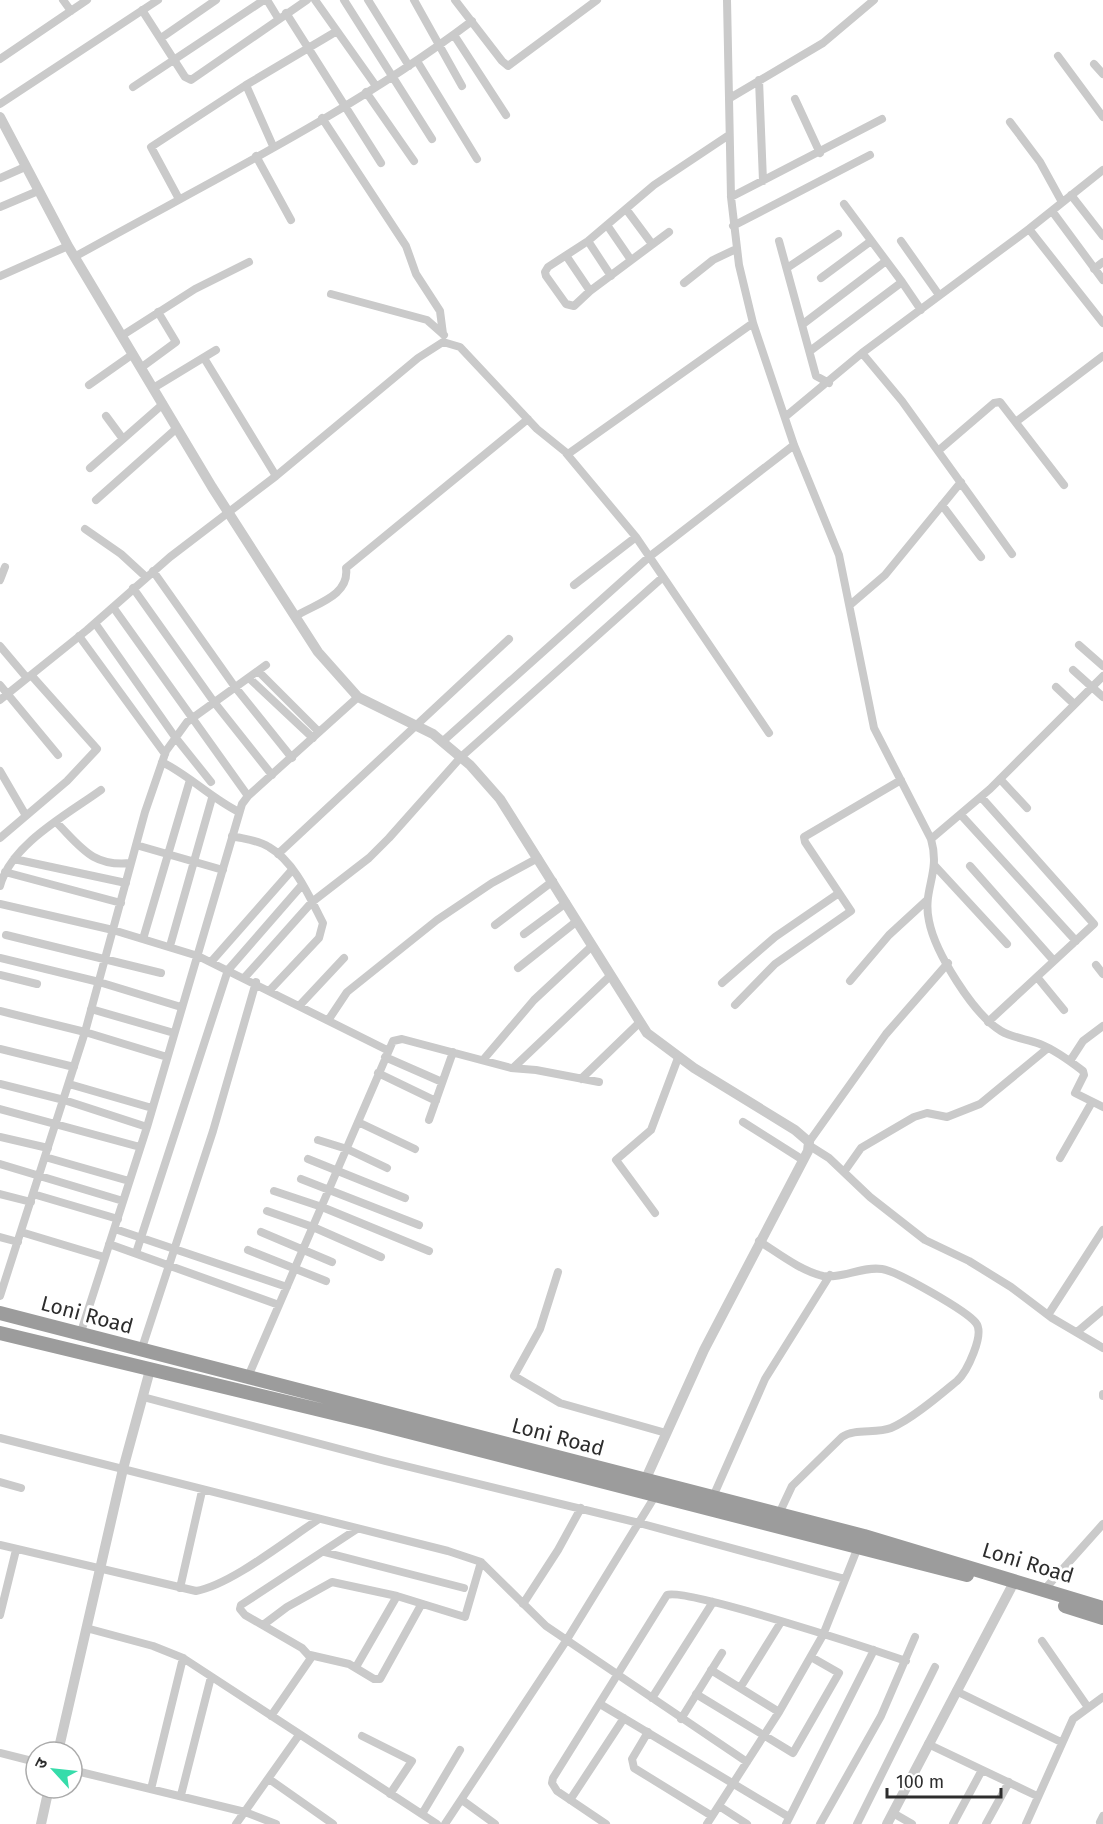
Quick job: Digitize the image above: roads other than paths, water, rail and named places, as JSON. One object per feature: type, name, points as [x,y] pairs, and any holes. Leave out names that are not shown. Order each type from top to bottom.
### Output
[{"type":"highway","name":"Loni Road","points":[[0,1313],[141,1351],[227,1381],[777,1521],[864,1536],[1103,1608]]},
{"type":"highway","name":"Loni Road","points":[[0,1333],[150,1370],[227,1381],[247,1379],[419,1429]]},
{"type":"highway","name":"Loni Road","points":[[658,1490],[712,1498],[858,1547],[1011,1588],[1103,1618]]},
{"type":"street","points":[[63,0],[71,11]]},
{"type":"street","points":[[0,59],[87,0]]},
{"type":"street","points":[[0,104],[158,0]]},
{"type":"street","points":[[161,38],[216,0]]},
{"type":"street","points":[[133,87],[265,0],[308,46],[381,163]]},
{"type":"street","points":[[142,10],[185,77],[191,80],[308,0]]},
{"type":"street","points":[[315,0],[376,86]]},
{"type":"street","points":[[344,0],[432,140]]},
{"type":"street","points":[[368,0],[477,159]]},
{"type":"street","points":[[414,0],[462,86]]},
{"type":"street","points":[[455,0],[508,66],[597,0]]},
{"type":"street","points":[[727,0],[731,197],[736,249],[753,323],[794,445],[830,529],[850,605],[874,728],[931,839],[935,866],[926,901],[933,934],[964,994],[988,1022],[1006,1033],[1048,1048],[1070,1061],[1085,1073],[1075,1093],[1103,1107]]},
{"type":"street","points":[[730,98],[823,43],[874,0]]},
{"type":"street","points":[[76,256],[346,104],[439,46],[472,21]]},
{"type":"street","points":[[179,199],[151,147],[308,46],[337,31]]},
{"type":"street","points":[[454,35],[506,115]]},
{"type":"street","points":[[1058,56],[1103,117]]},
{"type":"street","points":[[1094,64],[1103,74]]},
{"type":"street","points":[[759,80],[763,181]]},
{"type":"street","points":[[246,85],[273,146]]},
{"type":"street","points":[[366,92],[414,161]]},
{"type":"street","points":[[795,99],[820,153]]},
{"type":"street","points":[[0,117],[68,246],[229,513],[318,652],[358,697],[416,724],[442,742],[461,757],[500,799],[578,921],[639,1023],[654,1040],[678,1058],[795,1130],[925,1240],[1004,1282],[1048,1315],[1103,1348]]},
{"type":"street","points":[[322,118],[406,246],[416,274],[440,311],[446,338]]},
{"type":"street","points":[[731,197],[882,119]]},
{"type":"street","points":[[1010,122],[1028,145],[1062,202]]},
{"type":"street","points":[[669,232],[571,307],[566,304],[546,276],[546,269],[588,241],[654,185],[729,135]]},
{"type":"street","points":[[733,226],[870,155]]},
{"type":"street","points":[[256,156],[291,220]]},
{"type":"street","points":[[0,178],[25,167]]},
{"type":"street","points":[[785,417],[829,383],[862,352],[1029,229],[1103,170]]},
{"type":"street","points":[[0,207],[38,191]]},
{"type":"street","points":[[1071,195],[1103,236]]},
{"type":"street","points":[[844,204],[921,310]]},
{"type":"street","points":[[626,209],[652,244]]},
{"type":"street","points":[[1052,211],[1103,280]]},
{"type":"street","points":[[607,225],[632,260]]},
{"type":"street","points":[[1029,229],[1103,322]]},
{"type":"street","points":[[787,268],[838,234]]},
{"type":"street","points":[[588,241],[611,276]]},
{"type":"street","points":[[779,241],[816,376],[829,383]]},
{"type":"street","points":[[821,278],[871,241]]},
{"type":"street","points":[[901,241],[939,295]]},
{"type":"street","points":[[0,276],[68,246]]},
{"type":"street","points":[[684,284],[713,260],[736,249]]},
{"type":"street","points":[[567,257],[590,291]]},
{"type":"street","points":[[803,324],[886,261]]},
{"type":"street","points":[[123,335],[195,289],[249,262]]},
{"type":"street","points":[[1094,269],[1103,262]]},
{"type":"street","points":[[810,351],[902,282]]},
{"type":"street","points":[[331,294],[427,320],[446,338],[460,347],[528,419],[566,453],[636,537],[769,733]]},
{"type":"street","points":[[142,367],[176,342],[158,312]]},
{"type":"street","points":[[566,453],[575,451],[753,323]]},
{"type":"street","points":[[0,700],[95,623],[153,571],[276,476],[418,358],[446,338]]},
{"type":"street","points":[[154,387],[216,350]]},
{"type":"street","points":[[862,352],[939,451],[1012,554]]},
{"type":"street","points":[[89,385],[133,354]]},
{"type":"street","points":[[1017,421],[1103,356]]},
{"type":"street","points":[[204,358],[276,476]]},
{"type":"street","points":[[939,451],[997,402],[1003,404],[1017,421],[1064,485]]},
{"type":"street","points":[[90,468],[163,404]]},
{"type":"street","points":[[106,416],[123,439]]},
{"type":"street","points":[[296,616],[339,592],[345,585],[346,568],[528,419]]},
{"type":"street","points":[[96,500],[177,428]]},
{"type":"street","points":[[442,742],[649,557],[794,445]]},
{"type":"street","points":[[850,605],[885,575],[961,482]]},
{"type":"street","points":[[942,505],[981,557]]},
{"type":"street","points":[[86,529],[121,554],[146,577]]},
{"type":"street","points":[[574,585],[636,537]]},
{"type":"street","points":[[0,580],[5,567]]},
{"type":"street","points":[[153,571],[235,687],[292,758]]},
{"type":"street","points":[[245,977],[312,902],[379,849],[415,812],[461,757],[663,577]]},
{"type":"street","points":[[133,588],[214,702],[272,776]]},
{"type":"street","points":[[113,607],[248,796]]},
{"type":"street","points":[[95,623],[175,737],[211,782]]},
{"type":"street","points":[[79,636],[163,758],[213,798],[239,812]]},
{"type":"street","points":[[278,854],[509,639]]},
{"type":"street","points":[[1079,645],[1103,666]]},
{"type":"street","points":[[0,646],[97,749],[67,781],[25,814],[0,838]]},
{"type":"street","points":[[0,1296],[85,1032],[136,845],[163,758],[175,737],[193,718],[266,665]]},
{"type":"street","points":[[1073,670],[1103,697]]},
{"type":"street","points":[[258,671],[316,735]]},
{"type":"street","points":[[931,839],[981,797],[1103,676]]},
{"type":"street","points":[[249,678],[316,735]]},
{"type":"street","points":[[0,686],[58,755]]},
{"type":"street","points":[[1056,687],[1074,704]]},
{"type":"street","points":[[80,1335],[147,1127],[239,812],[248,796],[358,697]]},
{"type":"street","points":[[0,771],[25,814]]},
{"type":"street","points":[[1000,778],[1028,808]]},
{"type":"street","points":[[143,939],[190,780]]},
{"type":"street","points":[[735,1005],[775,964],[851,911],[805,842],[804,837],[901,780]]},
{"type":"street","points":[[0,886],[5,872],[14,859],[56,822],[101,789]]},
{"type":"street","points":[[981,797],[1094,924],[988,1022]]},
{"type":"street","points":[[170,946],[213,798]]},
{"type":"street","points":[[961,815],[1076,940]]},
{"type":"street","points":[[56,822],[93,858],[111,864],[131,863]]},
{"type":"street","points":[[232,836],[264,844],[278,854],[302,885],[323,923],[322,933],[270,990]]},
{"type":"street","points":[[136,845],[223,870]]},
{"type":"street","points":[[329,1019],[354,985],[437,920],[492,883],[538,858]]},
{"type":"street","points":[[14,859],[126,883]]},
{"type":"street","points":[[935,866],[1007,944]]},
{"type":"street","points":[[970,866],[1054,961]]},
{"type":"street","points":[[211,962],[292,870]]},
{"type":"street","points":[[5,872],[121,903]]},
{"type":"street","points":[[495,925],[552,881]]},
{"type":"street","points":[[136,1253],[228,970],[302,885]]},
{"type":"street","points":[[722,983],[775,937],[839,893]]},
{"type":"street","points":[[850,981],[889,935],[926,901]]},
{"type":"street","points":[[524,934],[566,903]]},
{"type":"street","points":[[0,904],[113,930],[198,956],[329,1019],[386,1053],[442,1082]]},
{"type":"street","points":[[518,968],[578,921]]},
{"type":"street","points":[[6,935],[161,973]]},
{"type":"street","points":[[483,1060],[534,1000],[592,946]]},
{"type":"street","points":[[0,958],[99,982],[181,1007]]},
{"type":"street","points":[[300,1005],[344,958]]},
{"type":"street","points":[[643,1486],[704,1350],[810,1144],[886,1034],[948,963]]},
{"type":"street","points":[[1096,965],[1103,974]]},
{"type":"street","points":[[0,975],[37,984]]},
{"type":"street","points":[[513,1068],[610,976]]},
{"type":"street","points":[[1037,977],[1064,1010]]},
{"type":"street","points":[[141,1351],[176,1249],[256,982]]},
{"type":"street","points":[[91,1009],[174,1033]]},
{"type":"street","points":[[0,1011],[85,1032],[167,1057]]},
{"type":"street","points":[[581,1079],[639,1023]]},
{"type":"street","points":[[1070,1061],[1083,1041],[1103,1026]]},
{"type":"street","points":[[247,1379],[386,1053],[397,1039],[513,1068],[599,1082]]},
{"type":"street","points":[[844,1172],[861,1148],[914,1117],[927,1113],[946,1117],[980,1104],[1048,1048]]},
{"type":"street","points":[[0,1049],[74,1067]]},
{"type":"street","points":[[429,1120],[453,1052]]},
{"type":"street","points":[[655,1213],[616,1160],[651,1130],[678,1058]]},
{"type":"street","points":[[378,1073],[436,1101]]},
{"type":"street","points":[[0,1084],[64,1100],[147,1127]]},
{"type":"street","points":[[69,1084],[152,1108]]},
{"type":"street","points":[[1060,1158],[1092,1102]]},
{"type":"street","points":[[0,1109],[57,1122],[140,1147]]},
{"type":"street","points":[[358,1122],[415,1149]]},
{"type":"street","points":[[742,1122],[803,1160]]},
{"type":"street","points":[[0,1137],[129,1181]]},
{"type":"street","points":[[318,1140],[347,1149],[387,1168]]},
{"type":"street","points":[[308,1159],[405,1198]]},
{"type":"street","points":[[0,1164],[123,1201]]},
{"type":"street","points":[[301,1179],[419,1225]]},
{"type":"street","points":[[274,1191],[322,1207],[429,1251]]},
{"type":"street","points":[[0,1194],[32,1198],[118,1219]]},
{"type":"street","points":[[267,1211],[313,1227],[381,1257]]},
{"type":"street","points":[[115,1229],[287,1287]]},
{"type":"street","points":[[1048,1315],[1103,1230]]},
{"type":"street","points":[[21,1232],[104,1257]]},
{"type":"street","points":[[261,1232],[304,1248],[332,1262]]},
{"type":"street","points":[[0,1237],[18,1242]]},
{"type":"street","points":[[759,1241],[808,1270],[825,1276],[874,1268],[896,1274],[976,1322],[977,1340],[972,1359],[959,1379],[896,1426],[842,1437],[792,1485],[777,1521]]},
{"type":"street","points":[[109,1244],[279,1305]]},
{"type":"street","points":[[248,1250],[296,1267],[326,1281]]},
{"type":"street","points":[[558,1272],[540,1329],[514,1376],[560,1403],[666,1433]]},
{"type":"street","points":[[712,1498],[765,1379],[830,1275]]},
{"type":"street","points":[[1077,1332],[1103,1310]]},
{"type":"street","points":[[61,1740],[123,1469],[150,1370]]},
{"type":"street","points":[[143,1397],[385,1461],[639,1523],[845,1579]]},
{"type":"street","points":[[0,1438],[481,1562],[523,1604],[566,1641],[747,1762]]},
{"type":"street","points":[[0,1482],[21,1488]]},
{"type":"street","points":[[445,1824],[566,1641],[658,1490]]},
{"type":"street","points":[[180,1588],[202,1491]]},
{"type":"street","points":[[523,1604],[558,1550],[581,1508]]},
{"type":"street","points":[[0,1545],[196,1591],[212,1586],[319,1519]]},
{"type":"street","points":[[1044,1590],[1103,1524]]},
{"type":"street","points":[[357,1529],[241,1605],[242,1612],[310,1655],[356,1667],[374,1679],[382,1678],[421,1605]]},
{"type":"street","points":[[648,1732],[632,1759],[634,1768],[709,1820],[779,1712],[823,1635],[858,1547]]},
{"type":"street","points":[[1,1609],[16,1550]]},
{"type":"street","points":[[324,1552],[464,1588]]},
{"type":"street","points":[[263,1625],[327,1582],[397,1596],[465,1617],[481,1562]]},
{"type":"street","points":[[887,1824],[1011,1588]]},
{"type":"street","points":[[606,1824],[554,1787],[553,1778],[619,1675],[666,1595],[677,1594],[713,1602],[906,1661]]},
{"type":"street","points":[[356,1667],[397,1596]]},
{"type":"street","points":[[652,1698],[713,1602]]},
{"type":"street","points":[[740,1688],[781,1622]]},
{"type":"street","points":[[86,1628],[153,1646],[183,1658],[437,1824]]},
{"type":"street","points":[[820,1824],[881,1716],[915,1637]]},
{"type":"street","points":[[1042,1641],[1087,1706]]},
{"type":"street","points":[[600,1704],[734,1783],[788,1821],[874,1650]]},
{"type":"street","points":[[681,1719],[722,1653]]},
{"type":"street","points":[[271,1716],[308,1666],[310,1655]]},
{"type":"street","points":[[696,1694],[793,1753],[839,1673],[811,1656]]},
{"type":"street","points":[[152,1789],[183,1658]]},
{"type":"street","points":[[857,1824],[935,1667]]},
{"type":"street","points":[[711,1670],[779,1712]]},
{"type":"street","points":[[181,1795],[211,1677]]},
{"type":"street","points":[[956,1691],[1061,1742]]},
{"type":"street","points":[[1026,1824],[1073,1719],[1087,1706],[1103,1697]]},
{"type":"street","points":[[570,1800],[624,1718]]},
{"type":"street","points":[[236,1824],[299,1735]]},
{"type":"street","points":[[362,1736],[412,1761],[390,1794]]},
{"type":"street","points":[[928,1744],[1037,1796]]},
{"type":"street","points":[[422,1814],[460,1750]]},
{"type":"street","points":[[0,1753],[24,1759]]},
{"type":"street","points":[[953,1824],[982,1770]]},
{"type":"street","points":[[84,1773],[245,1812],[276,1824]]},
{"type":"street","points":[[268,1779],[333,1824]]},
{"type":"street","points":[[986,1824],[1009,1782]]},
{"type":"street","points":[[41,1824],[47,1800]]},
{"type":"street","points":[[462,1800],[495,1824]]},
{"type":"street","points":[[719,1806],[747,1824]]},
{"type":"street","points":[[893,1813],[912,1824]]}]
